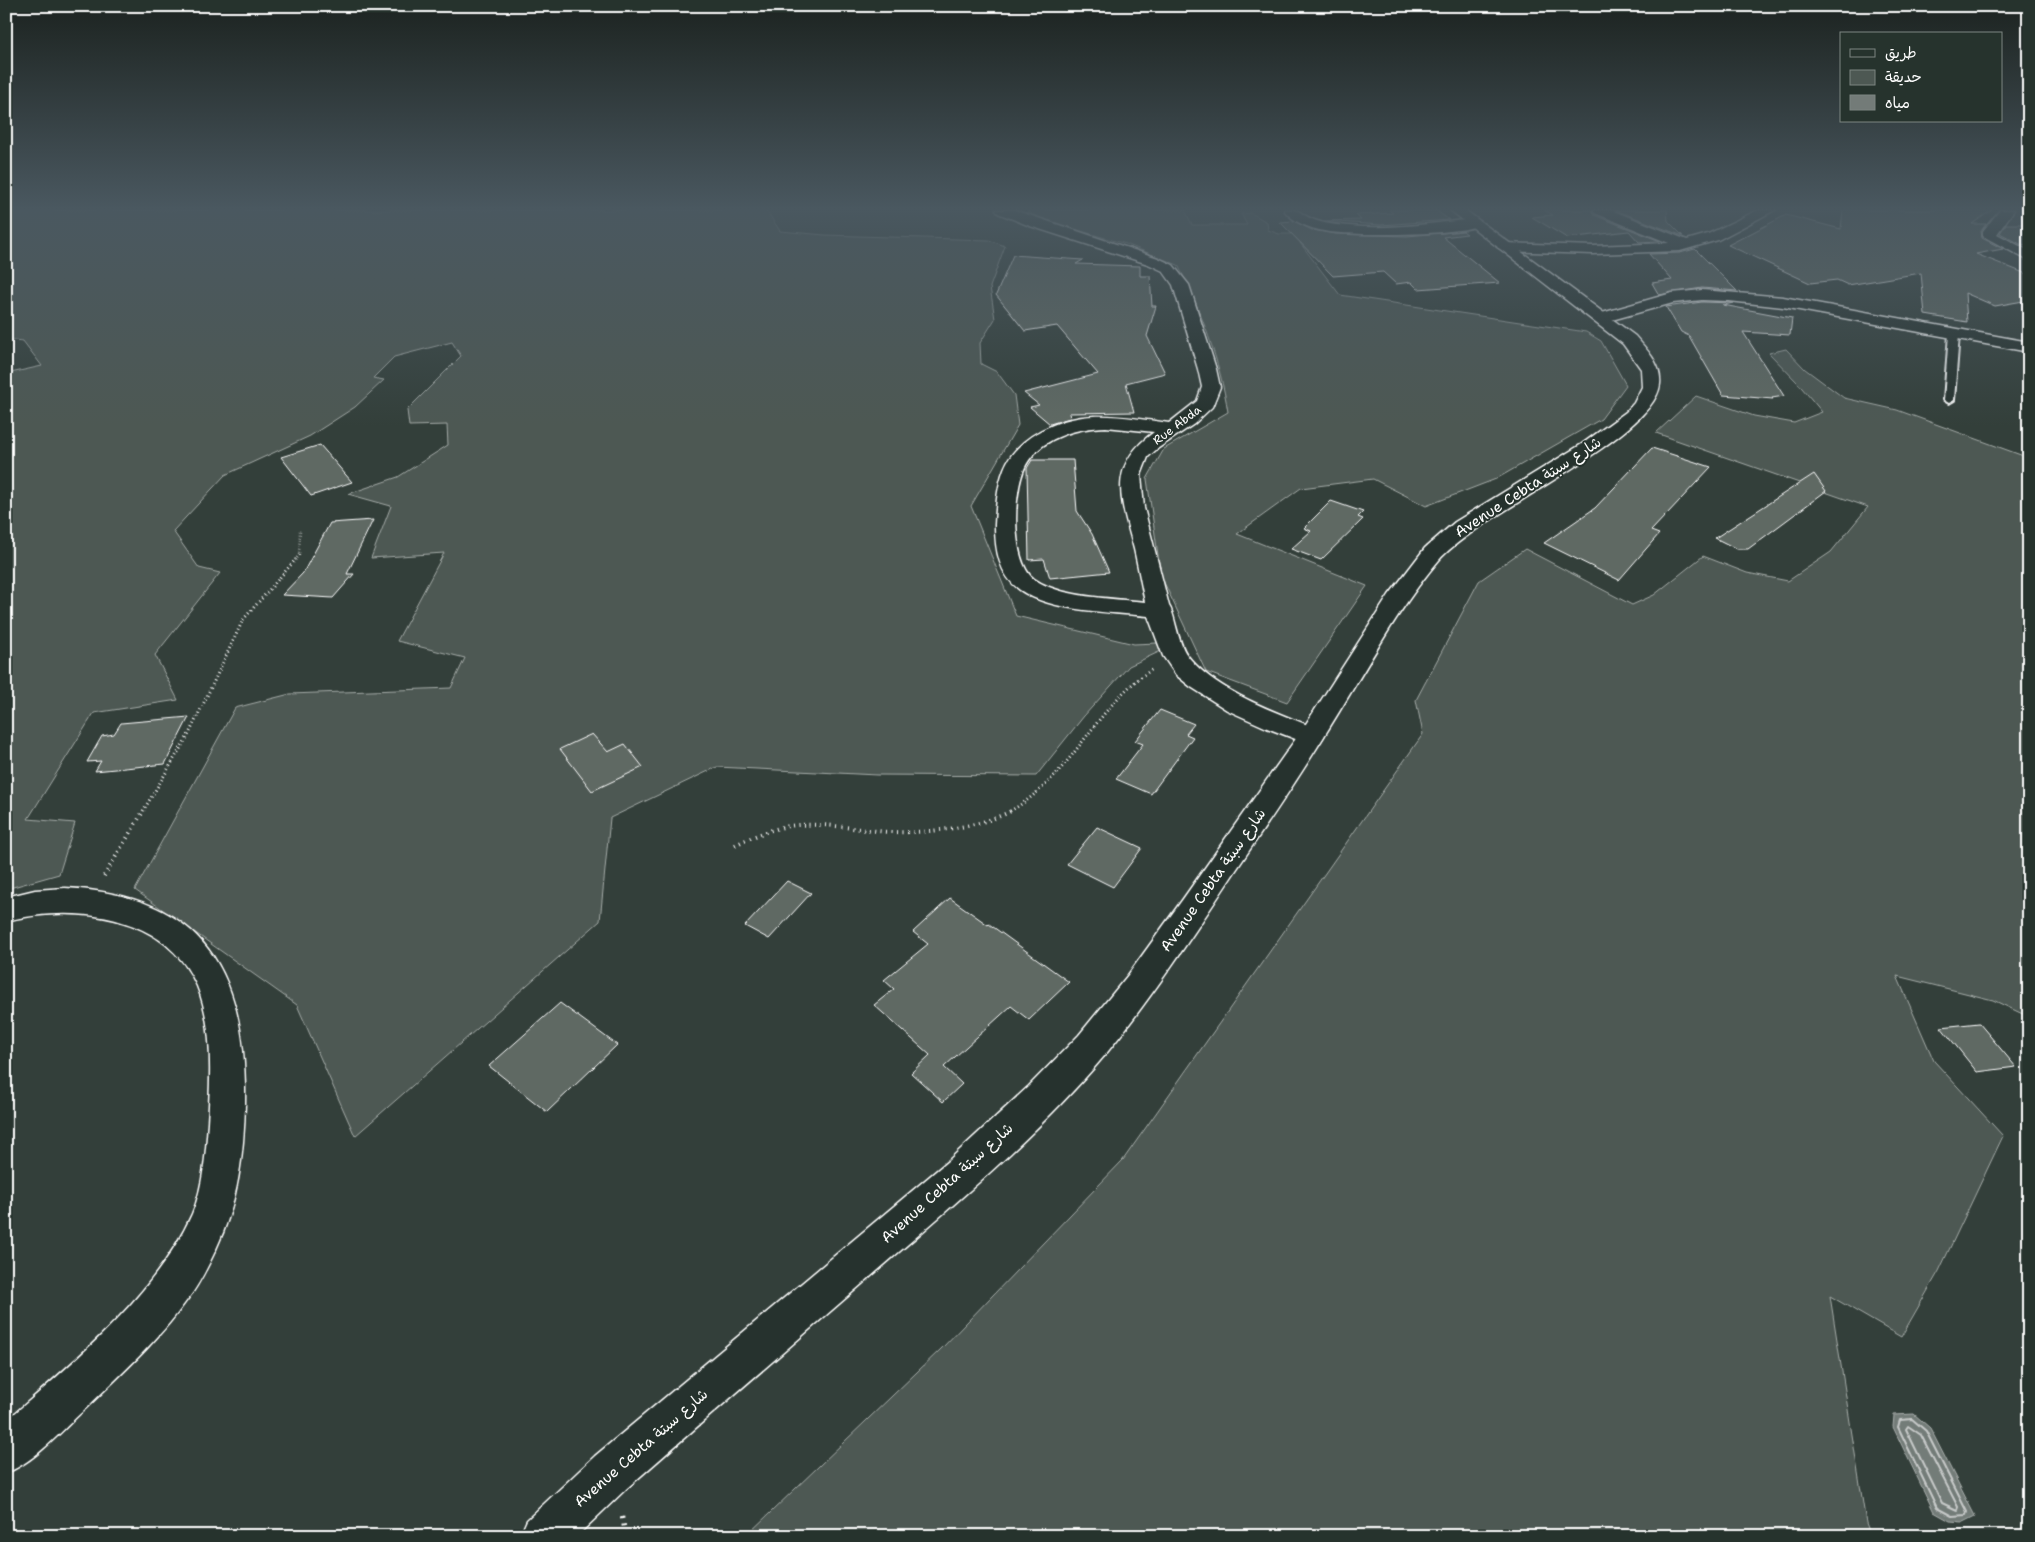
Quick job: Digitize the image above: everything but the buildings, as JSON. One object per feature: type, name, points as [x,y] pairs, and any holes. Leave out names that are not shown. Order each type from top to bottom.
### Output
[{"type":"street","name":"Rue Abda","points":[[1179,282],[1207,372],[1210,394],[1206,402],[1196,412],[1143,451],[1135,462],[1131,474],[1131,490],[1138,523],[1166,637],[1176,657],[1195,678],[1261,715],[1311,736]]},
{"type":"street","name":"Avenue Cebta شارع سبتة","points":[[543,1536],[611,1472],[961,1174],[1042,1098],[1091,1046],[1140,984],[1311,736],[1401,595],[1433,554],[1462,527],[1589,448],[1633,416],[1642,405],[1651,386],[1650,369],[1642,355],[1629,340],[1552,282]]},
{"type":"street","points":[[1601,318],[1672,298],[1702,295],[1729,296],[1783,302],[2029,347]]},
{"type":"street","points":[[1160,611],[1059,598],[1044,594],[1027,584],[1012,567],[1006,501],[1018,461],[1034,445],[1058,430],[1076,424],[1092,423],[1172,429]]},
{"type":"street","points":[[6,909],[64,900],[101,903],[136,914],[174,934],[203,965],[220,1005],[227,1050],[227,1098],[221,1162],[212,1211],[178,1279],[123,1343],[6,1450]]},
{"type":"lane","points":[[1949,400],[1954,334]]},
{"type":"path","points":[[88,902],[189,734],[243,620],[288,571],[299,555],[300,530]]},
{"type":"path","points":[[735,845],[764,832],[789,826],[820,826],[902,832],[967,823],[1005,814],[1018,808],[1042,791],[1081,746],[1126,688],[1146,673],[1176,657]]},
{"type":"green space","points":[[6,282],[992,282],[990,287],[995,319],[980,343],[981,364],[997,372],[1014,395],[1018,425],[971,506],[1016,616],[1134,644],[1157,643],[1161,651],[1129,666],[1084,716],[1036,776],[877,775],[717,767],[610,818],[600,921],[355,1136],[297,1005],[135,890],[235,708],[290,694],[451,688],[465,658],[397,641],[444,553],[371,558],[391,506],[348,494],[398,477],[448,445],[447,425],[409,426],[407,410],[461,356],[452,342],[394,357],[373,378],[384,380],[355,407],[310,436],[225,475],[173,531],[199,568],[220,573],[155,655],[178,700],[94,713],[28,819],[75,823],[59,874],[6,889],[6,374],[42,366],[23,341],[6,339]]},
{"type":"green space","points":[[1186,282],[1330,282],[1340,295],[1586,332],[1601,341],[1626,385],[1601,419],[1496,479],[1426,506],[1373,479],[1301,488],[1237,534],[1367,586],[1287,702],[1206,672],[1161,576],[1147,479],[1164,449],[1228,412],[1215,355]]},
{"type":"green space","points":[[1786,349],[1805,369],[1844,398],[1897,410],[2029,458],[2029,1017],[1993,1000],[1897,976],[1934,1061],[2003,1136],[1939,1271],[1901,1337],[1830,1296],[1866,1523],[1871,1536],[746,1536],[941,1349],[1123,1160],[1423,734],[1416,700],[1479,581],[1525,549],[1632,605],[1654,595],[1703,556],[1747,573],[1788,581],[1831,552],[1868,507],[1656,433],[1696,396],[1754,416],[1794,423],[1822,412],[1769,353]]},
{"type":"water","points":[[1914,1414],[1930,1428],[1975,1516],[1963,1522],[1950,1521],[1934,1512],[1893,1427],[1894,1415]]}]
